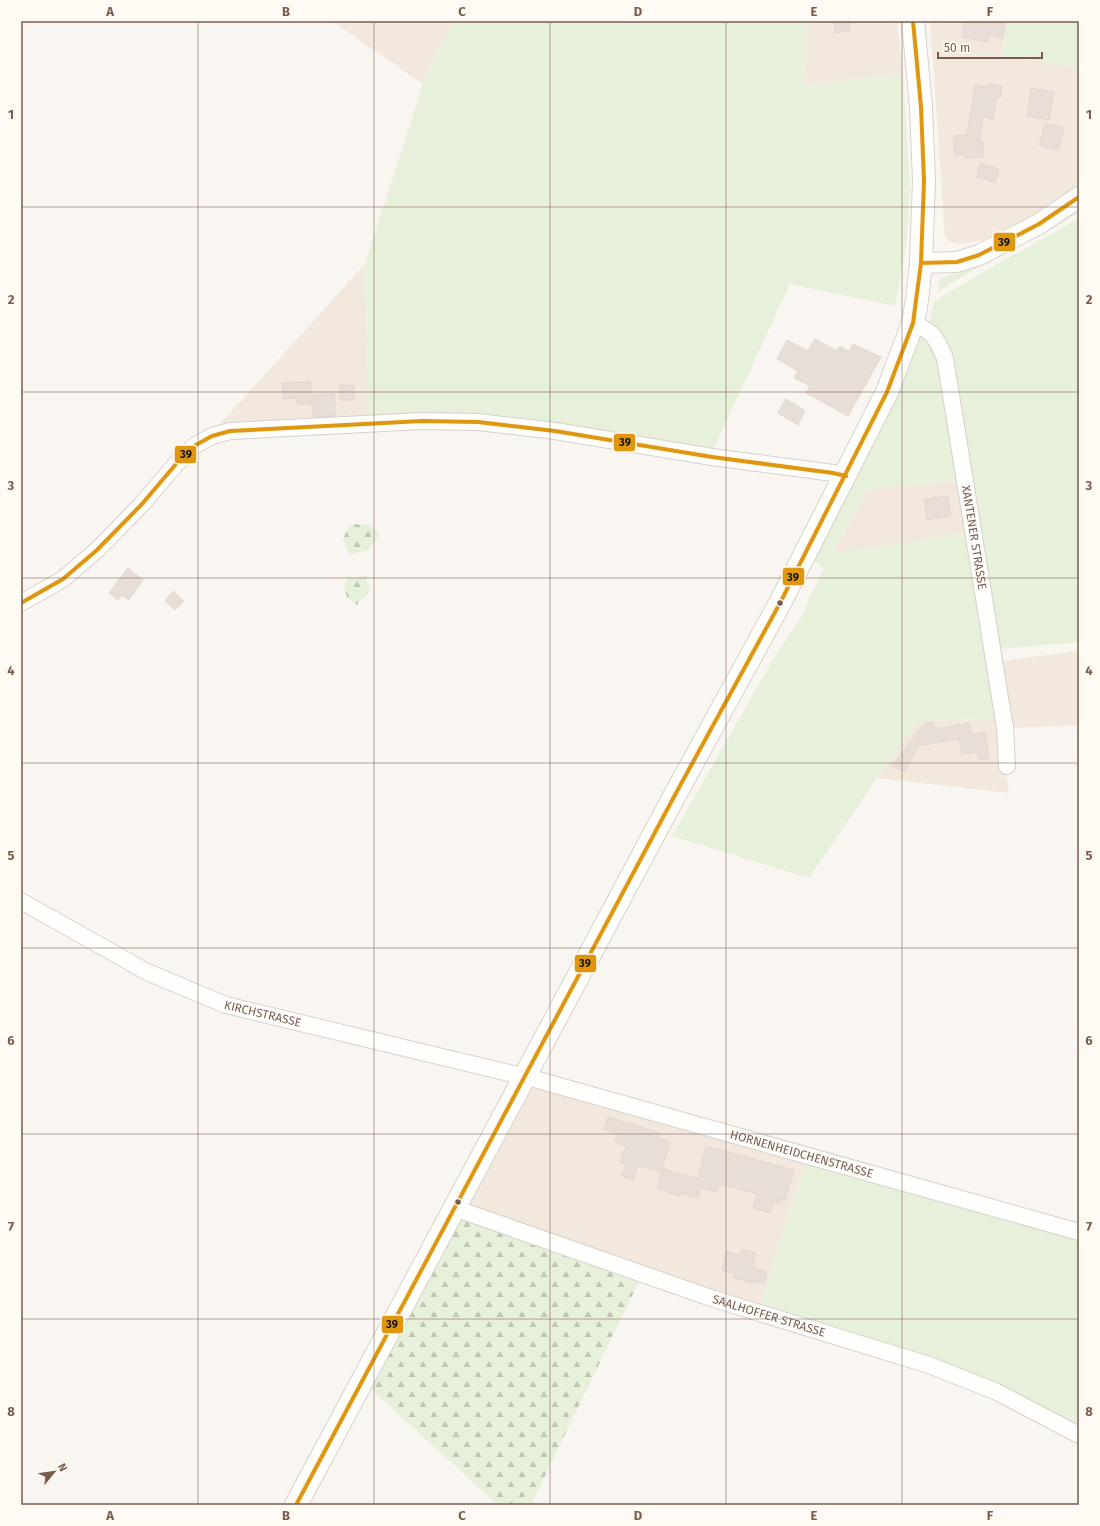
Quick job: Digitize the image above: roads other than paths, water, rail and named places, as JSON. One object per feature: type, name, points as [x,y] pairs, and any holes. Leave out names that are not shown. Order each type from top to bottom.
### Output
[{"type":"main road","points":[[296,1505],[676,793],[780,603],[846,476],[887,392],[913,323],[917,300],[920,263],[924,181],[921,107],[913,21]]},
{"type":"street","points":[[920,263],[957,262],[979,255],[1039,224],[1079,197]]},
{"type":"street","name":"XANTENER STRASSE","points":[[913,323],[925,328],[936,338],[944,358],[1005,728],[1007,766]]},
{"type":"street","points":[[21,603],[63,579],[96,550],[142,504],[176,464],[194,446],[212,436],[230,431],[422,420],[478,422],[555,432],[712,457],[846,476]]},
{"type":"street","name":"KIRCHSTRASSE","points":[[21,901],[147,972],[226,1005],[524,1077]]},
{"type":"street","name":"HORNENHEIDCHENSTRASSE","points":[[524,1077],[1079,1232]]},
{"type":"street","name":"SAALHOFFER STRASSE","points":[[454,1208],[714,1299],[928,1365],[997,1392],[1079,1436]]}]
